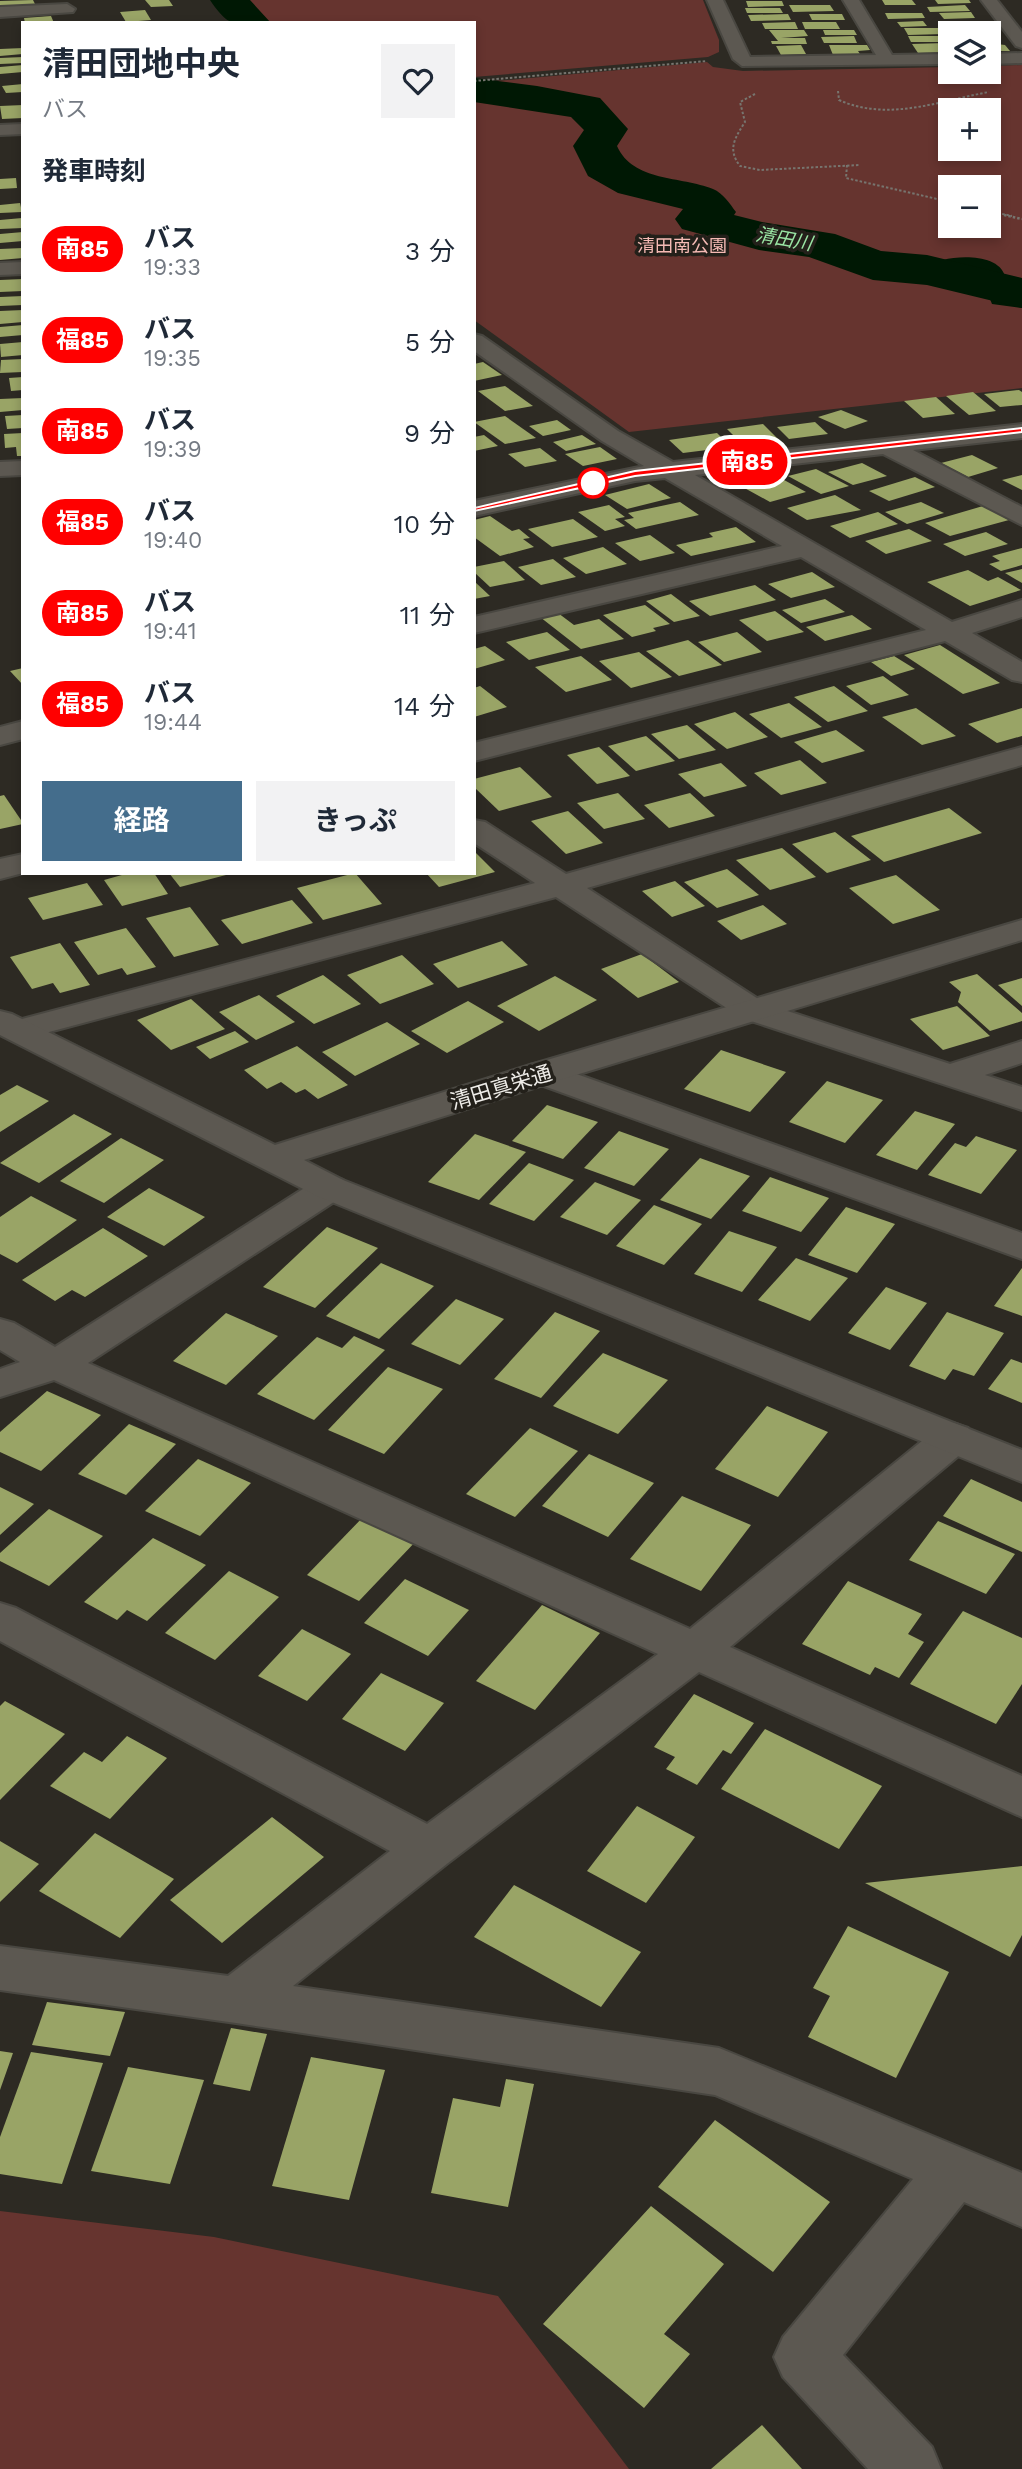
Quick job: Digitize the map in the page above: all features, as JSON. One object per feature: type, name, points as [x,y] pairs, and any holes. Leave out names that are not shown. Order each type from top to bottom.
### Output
[{"type":"street","points":[[715,0],[741,59],[748,62],[938,59]]},
{"type":"street","points":[[851,0],[887,60]]},
{"type":"street","points":[[989,0],[1022,43]]},
{"type":"street","points":[[0,12],[67,11]]},
{"type":"street","points":[[1001,59],[1022,58]]},
{"type":"street","points":[[0,130],[21,129]]},
{"type":"street","points":[[0,270],[21,268]]},
{"type":"street","points":[[476,342],[610,436],[1022,674]]},
{"type":"street","points":[[476,509],[635,474],[1022,430]]},
{"type":"street","points":[[887,446],[1022,517]]},
{"type":"street","points":[[0,469],[21,468]]},
{"type":"street","points":[[476,625],[807,548]]},
{"type":"street","points":[[476,751],[949,632],[1022,608]]},
{"type":"street","points":[[0,736],[21,731]]},
{"type":"street","points":[[10,1026],[560,886],[1022,756]]},
{"type":"street","points":[[476,830],[754,1011],[1022,1100]]},
{"type":"street","points":[[0,869],[21,864]]},
{"type":"street","name":"清田真栄通","points":[[272,1158],[543,1073],[1022,930]]},
{"type":"street","points":[[10,1026],[330,1188],[1022,1467]]},
{"type":"street","points":[[950,1075],[1022,1052]]},
{"type":"street","points":[[543,1073],[1022,1247]]},
{"type":"street","points":[[0,1383],[55,1365],[330,1188]]},
{"type":"street","points":[[0,1332],[55,1365],[1022,1797]]},
{"type":"street","points":[[236,2000],[430,1849],[693,1652],[953,1438]]},
{"type":"street","points":[[0,1620],[430,1849]]},
{"type":"street","points":[[0,1968],[236,2000],[719,2072],[955,2170],[1022,2201]]},
{"type":"street","points":[[909,2469],[804,2357],[955,2170]]},
{"type":"path","points":[[476,81],[706,61]]},
{"type":"path","points":[[802,62],[792,71],[740,102],[745,122],[732,143],[734,158],[740,166],[760,170],[860,165]]},
{"type":"path","points":[[847,164],[846,178],[938,199]]},
{"type":"path","points":[[1001,214],[1022,219]]},
{"type":"green space","points":[[212,0],[703,0],[719,40],[719,52],[708,57],[476,77],[476,21],[231,21]]},
{"type":"green space","name":"清田南公園","points":[[707,62],[713,67],[743,71],[938,67],[938,84],[1001,84],[1001,66],[1022,65],[1022,388],[629,432],[476,321],[476,83]]},
{"type":"green space","points":[[0,2211],[214,2237],[498,2296],[629,2469],[0,2469]]},
{"type":"shaded area","points":[[818,244],[915,267],[931,266],[943,260],[960,257],[988,260],[1001,269],[1005,276],[1022,280],[1022,308],[992,304],[990,299],[964,292],[962,288],[910,272],[850,262]]},
{"type":"building","points":[[33,0],[35,4],[0,7],[0,1]]},
{"type":"building","points":[[145,0],[169,0],[173,6],[151,7]]},
{"type":"building","points":[[882,0],[912,0],[916,5],[885,5]]},
{"type":"building","points":[[935,0],[969,0],[971,3],[938,4]]},
{"type":"building","points":[[746,1],[782,1],[784,6],[748,7]]},
{"type":"building","points":[[789,5],[830,5],[834,11],[793,12]]},
{"type":"building","points":[[965,5],[970,11],[930,12],[927,7]]},
{"type":"building","points":[[745,8],[780,8],[783,13],[747,13]]},
{"type":"building","points":[[145,10],[151,20],[125,21],[120,12]]},
{"type":"building","points":[[971,12],[975,18],[944,19],[939,13]]},
{"type":"building","points":[[885,13],[922,13],[925,18],[888,19]]},
{"type":"building","points":[[788,14],[791,20],[751,21],[748,15]]},
{"type":"building","points":[[809,14],[842,14],[845,20],[812,20]]},
{"type":"building","points":[[51,16],[53,21],[25,21],[24,18]]},
{"type":"building","points":[[923,21],[927,26],[901,27],[897,22]]},
{"type":"building","points":[[795,22],[798,29],[765,29],[762,23]]},
{"type":"building","points":[[802,22],[836,22],[840,29],[805,29]]},
{"type":"building","points":[[904,28],[938,28],[938,34],[908,35]]},
{"type":"building","points":[[769,30],[804,30],[808,36],[781,38],[805,38],[807,44],[772,44],[771,41],[778,41]]},
{"type":"building","points":[[823,30],[854,30],[857,35],[825,35]]},
{"type":"building","points":[[854,36],[857,43],[824,43],[821,37]]},
{"type":"building","points":[[908,36],[938,36],[938,42],[911,42]]},
{"type":"building","points":[[938,43],[938,52],[918,53],[912,44]]},
{"type":"building","points":[[1001,44],[1005,45],[1010,51],[1001,51]]},
{"type":"building","points":[[801,45],[806,54],[781,55],[776,46]]},
{"type":"building","points":[[829,45],[867,45],[870,50],[858,51],[860,54],[833,55]]},
{"type":"building","points":[[21,48],[21,54],[0,56],[0,49]]},
{"type":"building","points":[[21,57],[21,63],[0,64],[0,58]]},
{"type":"building","points":[[21,65],[21,72],[0,74],[0,67]]},
{"type":"building","points":[[21,84],[21,92],[6,93],[2,86]]},
{"type":"building","points":[[21,105],[21,118],[2,119],[0,106]]},
{"type":"building","points":[[16,178],[17,188],[0,189],[0,179]]},
{"type":"building","points":[[20,203],[21,212],[0,213],[0,205]]},
{"type":"building","points":[[21,218],[21,228],[0,229],[0,220]]},
{"type":"building","points":[[21,232],[21,241],[0,243],[0,234]]},
{"type":"building","points":[[21,248],[21,258],[0,260],[0,249]]},
{"type":"building","points":[[21,279],[21,291],[0,292],[0,280]]},
{"type":"building","points":[[21,296],[21,305],[0,306],[0,297]]},
{"type":"building","points":[[21,310],[21,322],[0,324],[0,311]]},
{"type":"building","points":[[21,325],[21,335],[0,337],[0,327]]},
{"type":"building","points":[[21,342],[21,355],[1,357],[0,344]]},
{"type":"building","points":[[21,359],[21,372],[0,373],[1,360]]},
{"type":"building","points":[[483,362],[502,375],[476,381],[476,364]]},
{"type":"building","points":[[21,377],[21,390],[11,391],[9,378]]},
{"type":"building","points":[[505,386],[533,406],[505,411],[478,391]]},
{"type":"building","points":[[1019,390],[1022,392],[1022,405],[1000,407],[984,394]]},
{"type":"building","points":[[973,392],[996,411],[969,415],[946,396]]},
{"type":"building","points":[[936,397],[955,414],[923,418],[904,401]]},
{"type":"building","points":[[21,398],[21,410],[0,412],[0,399]]},
{"type":"building","points":[[841,410],[868,421],[845,429],[818,417]]},
{"type":"building","points":[[21,415],[21,428],[7,429],[5,416]]},
{"type":"building","points":[[505,416],[536,438],[505,444],[476,422]]},
{"type":"building","points":[[557,420],[571,430],[543,436],[529,426]]},
{"type":"building","points":[[815,422],[828,434],[789,439],[777,427]]},
{"type":"building","points":[[763,424],[778,439],[742,444],[727,429]]},
{"type":"building","points":[[21,433],[21,456],[17,456],[16,447],[5,448],[4,434]]},
{"type":"building","points":[[717,433],[731,447],[683,453],[669,440]]},
{"type":"building","points":[[484,435],[498,446],[476,451],[476,437]]},
{"type":"building","points":[[582,435],[596,444],[566,451],[553,442]]},
{"type":"building","points":[[600,447],[617,459],[583,466],[565,454]]},
{"type":"building","points":[[540,448],[557,461],[525,467],[508,454]]},
{"type":"building","points":[[972,455],[998,468],[968,477],[941,463]]},
{"type":"building","points":[[862,463],[887,476],[853,485],[828,472]]},
{"type":"building","points":[[816,469],[849,486],[821,494],[788,476]]},
{"type":"building","points":[[775,475],[806,492],[770,502],[739,485]]},
{"type":"building","points":[[1022,475],[1022,490],[1002,480]]},
{"type":"building","points":[[915,477],[935,487],[889,501],[869,491]]},
{"type":"building","points":[[649,484],[671,498],[627,509],[605,495]]},
{"type":"building","points":[[835,495],[861,510],[807,520],[787,508]]},
{"type":"building","points":[[680,502],[699,515],[636,529],[624,520],[634,518],[628,513]]},
{"type":"building","points":[[921,502],[944,513],[907,524],[885,512]]},
{"type":"building","points":[[609,505],[625,517],[615,519],[625,526],[605,531],[578,512]]},
{"type":"building","points":[[983,506],[1009,520],[950,536],[925,523]]},
{"type":"building","points":[[878,512],[898,524],[850,538],[830,526]]},
{"type":"building","points":[[490,516],[512,531],[519,529],[530,538],[523,539],[534,547],[500,556],[476,538],[476,520]]},
{"type":"building","points":[[573,519],[598,537],[552,547],[528,529]]},
{"type":"building","points":[[736,527],[756,542],[691,556],[676,545],[713,537],[709,533]]},
{"type":"building","points":[[909,529],[932,541],[886,554],[865,541]]},
{"type":"building","points":[[986,532],[1008,544],[965,556],[943,544]]},
{"type":"building","points":[[650,535],[675,553],[640,561],[615,543]]},
{"type":"building","points":[[603,547],[627,564],[586,574],[563,558]]},
{"type":"building","points":[[1022,548],[1022,565],[1001,571],[989,564],[1000,561],[992,556]]},
{"type":"building","points":[[553,559],[576,577],[541,585],[518,567]]},
{"type":"building","points":[[504,561],[525,580],[490,587],[476,574],[476,567]]},
{"type":"building","points":[[1022,569],[1022,583],[1005,573]]},
{"type":"building","points":[[968,570],[988,581],[998,577],[1021,590],[970,606],[927,582]]},
{"type":"building","points":[[812,572],[835,587],[791,598],[768,584]]},
{"type":"building","points":[[476,583],[490,596],[476,599]]},
{"type":"building","points":[[755,585],[776,600],[710,616],[689,601]]},
{"type":"building","points":[[671,594],[700,616],[674,622],[646,601]]},
{"type":"building","points":[[825,599],[845,612],[801,623],[782,610]]},
{"type":"building","points":[[645,605],[670,624],[632,637],[603,615]]},
{"type":"building","points":[[775,611],[804,632],[767,641],[739,620]]},
{"type":"building","points":[[558,613],[574,625],[599,619],[624,639],[581,649],[540,617]]},
{"type":"building","points":[[852,615],[872,629],[825,641],[806,627]]},
{"type":"building","points":[[547,632],[570,650],[529,660],[506,642]]},
{"type":"building","points":[[737,632],[762,652],[724,662],[698,642]]},
{"type":"building","points":[[688,640],[722,665],[679,676],[646,651]]},
{"type":"building","points":[[940,645],[1000,683],[963,694],[904,655]]},
{"type":"building","points":[[485,646],[505,660],[476,668],[476,648]]},
{"type":"building","points":[[639,652],[672,677],[631,688],[599,661]]},
{"type":"building","points":[[581,656],[612,680],[566,692],[535,667]]},
{"type":"building","points":[[894,656],[915,669],[891,676],[871,662]]},
{"type":"building","points":[[21,668],[21,683],[10,671]]},
{"type":"building","points":[[883,676],[909,695],[871,705],[846,686]]},
{"type":"building","points":[[480,686],[507,707],[476,716],[476,687]]},
{"type":"building","points":[[834,686],[868,711],[828,722],[794,697]]},
{"type":"building","points":[[789,703],[822,727],[781,738],[749,714]]},
{"type":"building","points":[[916,708],[956,736],[922,745],[882,717]]},
{"type":"building","points":[[1022,708],[1022,736],[997,743],[968,724]]},
{"type":"building","points":[[735,712],[768,737],[727,749],[694,724]]},
{"type":"building","points":[[687,725],[716,750],[679,759],[651,734]]},
{"type":"building","points":[[836,730],[865,751],[822,763],[794,742]]},
{"type":"building","points":[[646,736],[675,761],[636,771],[608,746]]},
{"type":"building","points":[[599,747],[630,776],[597,784],[567,755]]},
{"type":"building","points":[[800,760],[827,783],[781,795],[754,773]]},
{"type":"building","points":[[721,763],[747,786],[704,797],[678,774]]},
{"type":"building","points":[[520,767],[552,797],[499,811],[476,789],[476,778]]},
{"type":"building","points":[[618,793],[645,819],[604,829],[577,803]]},
{"type":"building","points":[[690,793],[715,816],[669,828],[644,805]]},
{"type":"building","points":[[4,795],[21,820],[21,824],[0,829],[0,796]]},
{"type":"building","points":[[949,808],[982,833],[884,862],[851,836]]},
{"type":"building","points":[[568,811],[603,843],[566,854],[531,821]]},
{"type":"building","points":[[835,832],[871,860],[827,873],[792,844]]},
{"type":"building","points":[[782,848],[816,877],[770,890],[736,860]]},
{"type":"building","points":[[476,853],[495,872],[439,887],[428,875],[476,875]]},
{"type":"building","points":[[727,869],[759,895],[717,908],[684,882]]},
{"type":"building","points":[[122,875],[155,875],[168,894],[122,906],[104,880]]},
{"type":"building","points":[[171,875],[226,875],[180,887]]},
{"type":"building","points":[[357,875],[382,904],[323,920],[297,888]]},
{"type":"building","points":[[896,875],[940,910],[893,924],[849,888]]},
{"type":"building","points":[[675,881],[705,906],[672,917],[642,891]]},
{"type":"building","points":[[87,883],[103,905],[43,920],[28,898]]},
{"type":"building","points":[[292,900],[313,923],[242,944],[221,920]]},
{"type":"building","points":[[763,905],[787,924],[741,940],[717,921]]},
{"type":"building","points":[[190,907],[219,945],[174,957],[146,918]]},
{"type":"building","points":[[126,928],[156,967],[127,975],[122,968],[98,975],[74,942]]},
{"type":"building","points":[[502,941],[528,965],[458,988],[433,964]]},
{"type":"building","points":[[60,943],[90,985],[60,993],[53,983],[32,989],[10,957]]},
{"type":"building","points":[[642,954],[679,982],[638,998],[601,969]]},
{"type":"building","points":[[402,955],[434,984],[380,1004],[347,975]]},
{"type":"building","points":[[977,974],[1022,1013],[1022,1021],[990,1031],[958,1002],[961,992],[949,982]]},
{"type":"building","points":[[323,975],[361,1004],[314,1024],[276,996]]},
{"type":"building","points":[[555,976],[597,1000],[539,1031],[497,1006]]},
{"type":"building","points":[[1022,978],[1022,1006],[998,985]]},
{"type":"building","points":[[259,995],[295,1022],[256,1040],[219,1012]]},
{"type":"building","points":[[191,999],[225,1029],[171,1050],[137,1020]]},
{"type":"building","points":[[468,1001],[504,1022],[447,1053],[411,1031]]},
{"type":"building","points":[[957,1006],[990,1036],[943,1050],[910,1019]]},
{"type":"building","points":[[387,1022],[420,1044],[355,1076],[322,1052]]},
{"type":"building","points":[[235,1031],[249,1042],[210,1059],[196,1047]]},
{"type":"building","points":[[297,1046],[348,1085],[318,1099],[305,1089],[296,1093],[281,1082],[267,1089],[244,1070]]},
{"type":"building","points":[[721,1050],[786,1072],[750,1112],[684,1089]]},
{"type":"building","points":[[827,1081],[883,1100],[845,1143],[789,1122]]},
{"type":"building","points":[[17,1085],[49,1101],[0,1132],[0,1095]]},
{"type":"building","points":[[547,1105],[598,1122],[563,1159],[512,1141]]},
{"type":"building","points":[[915,1111],[955,1124],[917,1170],[876,1155]]},
{"type":"building","points":[[74,1114],[112,1134],[39,1183],[0,1163]]},
{"type":"building","points":[[619,1131],[669,1149],[634,1186],[584,1168]]},
{"type":"building","points":[[475,1134],[526,1152],[479,1200],[428,1182]]},
{"type":"building","points":[[976,1136],[1017,1150],[981,1194],[928,1175],[955,1143],[966,1147]]},
{"type":"building","points":[[121,1138],[164,1160],[104,1203],[60,1181]]},
{"type":"building","points":[[700,1158],[750,1176],[711,1219],[660,1200]]},
{"type":"building","points":[[529,1163],[574,1180],[534,1221],[489,1204]]},
{"type":"building","points":[[770,1177],[829,1198],[801,1232],[742,1211]]},
{"type":"building","points":[[595,1182],[641,1200],[607,1235],[560,1217]]},
{"type":"building","points":[[149,1188],[205,1217],[164,1246],[107,1217]]},
{"type":"building","points":[[31,1196],[77,1220],[17,1263],[0,1254],[0,1217]]},
{"type":"building","points":[[654,1205],[702,1224],[664,1265],[616,1246]]},
{"type":"building","points":[[846,1207],[895,1224],[857,1273],[808,1255]]},
{"type":"building","points":[[327,1227],[378,1248],[315,1308],[263,1287]]},
{"type":"building","points":[[103,1228],[148,1256],[85,1297],[72,1290],[55,1301],[22,1280]]},
{"type":"building","points":[[729,1231],[777,1247],[742,1292],[694,1274]]},
{"type":"building","points":[[796,1258],[848,1278],[810,1321],[758,1300]]},
{"type":"building","points":[[381,1263],[434,1286],[379,1339],[326,1316]]},
{"type":"building","points":[[1022,1268],[1022,1316],[994,1306]]},
{"type":"building","points":[[886,1287],[927,1303],[890,1350],[848,1333]]},
{"type":"building","points":[[456,1299],[504,1319],[460,1365],[411,1344]]},
{"type":"building","points":[[555,1312],[600,1331],[541,1398],[494,1379]]},
{"type":"building","points":[[947,1312],[1004,1333],[974,1376],[953,1369],[945,1380],[909,1366]]},
{"type":"building","points":[[226,1313],[278,1336],[226,1385],[173,1361]]},
{"type":"building","points":[[354,1336],[385,1350],[314,1420],[257,1394],[317,1337],[342,1348]]},
{"type":"building","points":[[603,1353],[668,1380],[618,1434],[553,1406]]},
{"type":"building","points":[[1011,1359],[1022,1363],[1022,1403],[988,1389]]},
{"type":"building","points":[[388,1367],[443,1389],[384,1454],[328,1430]]},
{"type":"building","points":[[47,1391],[101,1415],[41,1471],[0,1452],[0,1432]]},
{"type":"building","points":[[767,1406],[828,1432],[778,1497],[715,1469]]},
{"type":"building","points":[[129,1424],[176,1444],[126,1495],[78,1474]]},
{"type":"building","points":[[530,1428],[578,1451],[515,1517],[466,1494]]},
{"type":"building","points":[[589,1454],[654,1483],[608,1537],[542,1506]]},
{"type":"building","points":[[198,1459],[251,1483],[200,1536],[145,1511]]},
{"type":"building","points":[[971,1479],[1022,1502],[1022,1552],[943,1516]]},
{"type":"building","points":[[0,1487],[34,1504],[0,1535]]},
{"type":"building","points":[[682,1496],[751,1525],[701,1591],[630,1559]]},
{"type":"building","points":[[49,1509],[103,1536],[49,1586],[0,1561],[0,1553]]},
{"type":"building","points":[[366,1514],[418,1539],[359,1601],[307,1575]]},
{"type":"building","points":[[938,1521],[1015,1554],[986,1594],[909,1560]]},
{"type":"building","points":[[153,1538],[206,1565],[147,1621],[127,1610],[117,1620],[84,1602]]},
{"type":"building","points":[[229,1571],[279,1597],[215,1660],[165,1633]]},
{"type":"building","points":[[405,1579],[469,1610],[428,1656],[364,1623]]},
{"type":"building","points":[[848,1581],[922,1614],[908,1634],[924,1642],[899,1678],[875,1667],[870,1675],[802,1644]]},
{"type":"building","points":[[542,1605],[600,1633],[535,1710],[476,1681]]},
{"type":"building","points":[[963,1611],[1022,1638],[1022,1684],[996,1724],[910,1684]]},
{"type":"building","points":[[302,1629],[351,1654],[307,1701],[258,1676]]},
{"type":"building","points":[[381,1673],[444,1703],[405,1751],[342,1719]]},
{"type":"building","points":[[694,1694],[754,1723],[731,1754],[723,1750],[697,1785],[666,1769],[675,1757],[654,1747]]},
{"type":"building","points":[[5,1701],[65,1734],[0,1800],[0,1706]]},
{"type":"building","points":[[765,1729],[882,1786],[839,1849],[721,1789]]},
{"type":"building","points":[[127,1736],[167,1758],[110,1819],[50,1786],[84,1752],[102,1762]]},
{"type":"building","points":[[637,1806],[695,1837],[646,1903],[587,1871]]},
{"type":"building","points":[[272,1817],[324,1857],[222,1943],[170,1900]]},
{"type":"building","points":[[95,1833],[174,1879],[120,1938],[39,1891]]},
{"type":"building","points":[[0,1841],[39,1864],[0,1902]]},
{"type":"building","points":[[1022,1866],[1022,1935],[1010,1957],[865,1883]]},
{"type":"building","points":[[514,1885],[641,1952],[601,2007],[474,1937]]},
{"type":"building","points":[[848,1926],[949,1972],[896,2078],[808,2037],[830,1996],[813,1988]]},
{"type":"building","points":[[47,2002],[125,2012],[110,2056],[32,2045]]},
{"type":"building","points":[[231,2028],[267,2034],[250,2091],[213,2084]]},
{"type":"building","points":[[0,2051],[13,2053],[0,2090]]},
{"type":"building","points":[[31,2052],[103,2063],[62,2184],[0,2174],[0,2137]]},
{"type":"building","points":[[311,2057],[385,2070],[349,2200],[272,2186]]},
{"type":"building","points":[[128,2067],[204,2080],[170,2184],[91,2171]]},
{"type":"building","points":[[506,2079],[534,2084],[508,2207],[431,2193],[453,2098],[500,2107]]},
{"type":"building","points":[[715,2120],[830,2202],[773,2272],[658,2187]]},
{"type":"building","points":[[651,2206],[724,2264],[664,2334],[690,2354],[644,2408],[543,2324]]},
{"type":"building","points":[[762,2425],[802,2469],[711,2469]]},
{"type":"waterway","name":"清田川","points":[[228,0],[236,7],[233,8],[249,21]]},
{"type":"waterway","name":"清田川","points":[[476,90],[585,107],[607,129],[595,146],[604,167],[634,183],[699,199],[713,212],[698,219],[759,236],[818,244],[873,265],[927,270],[1022,293]]},
{"type":"bus line","name":"南85","points":[[476,509],[635,474],[1022,431]]}]
